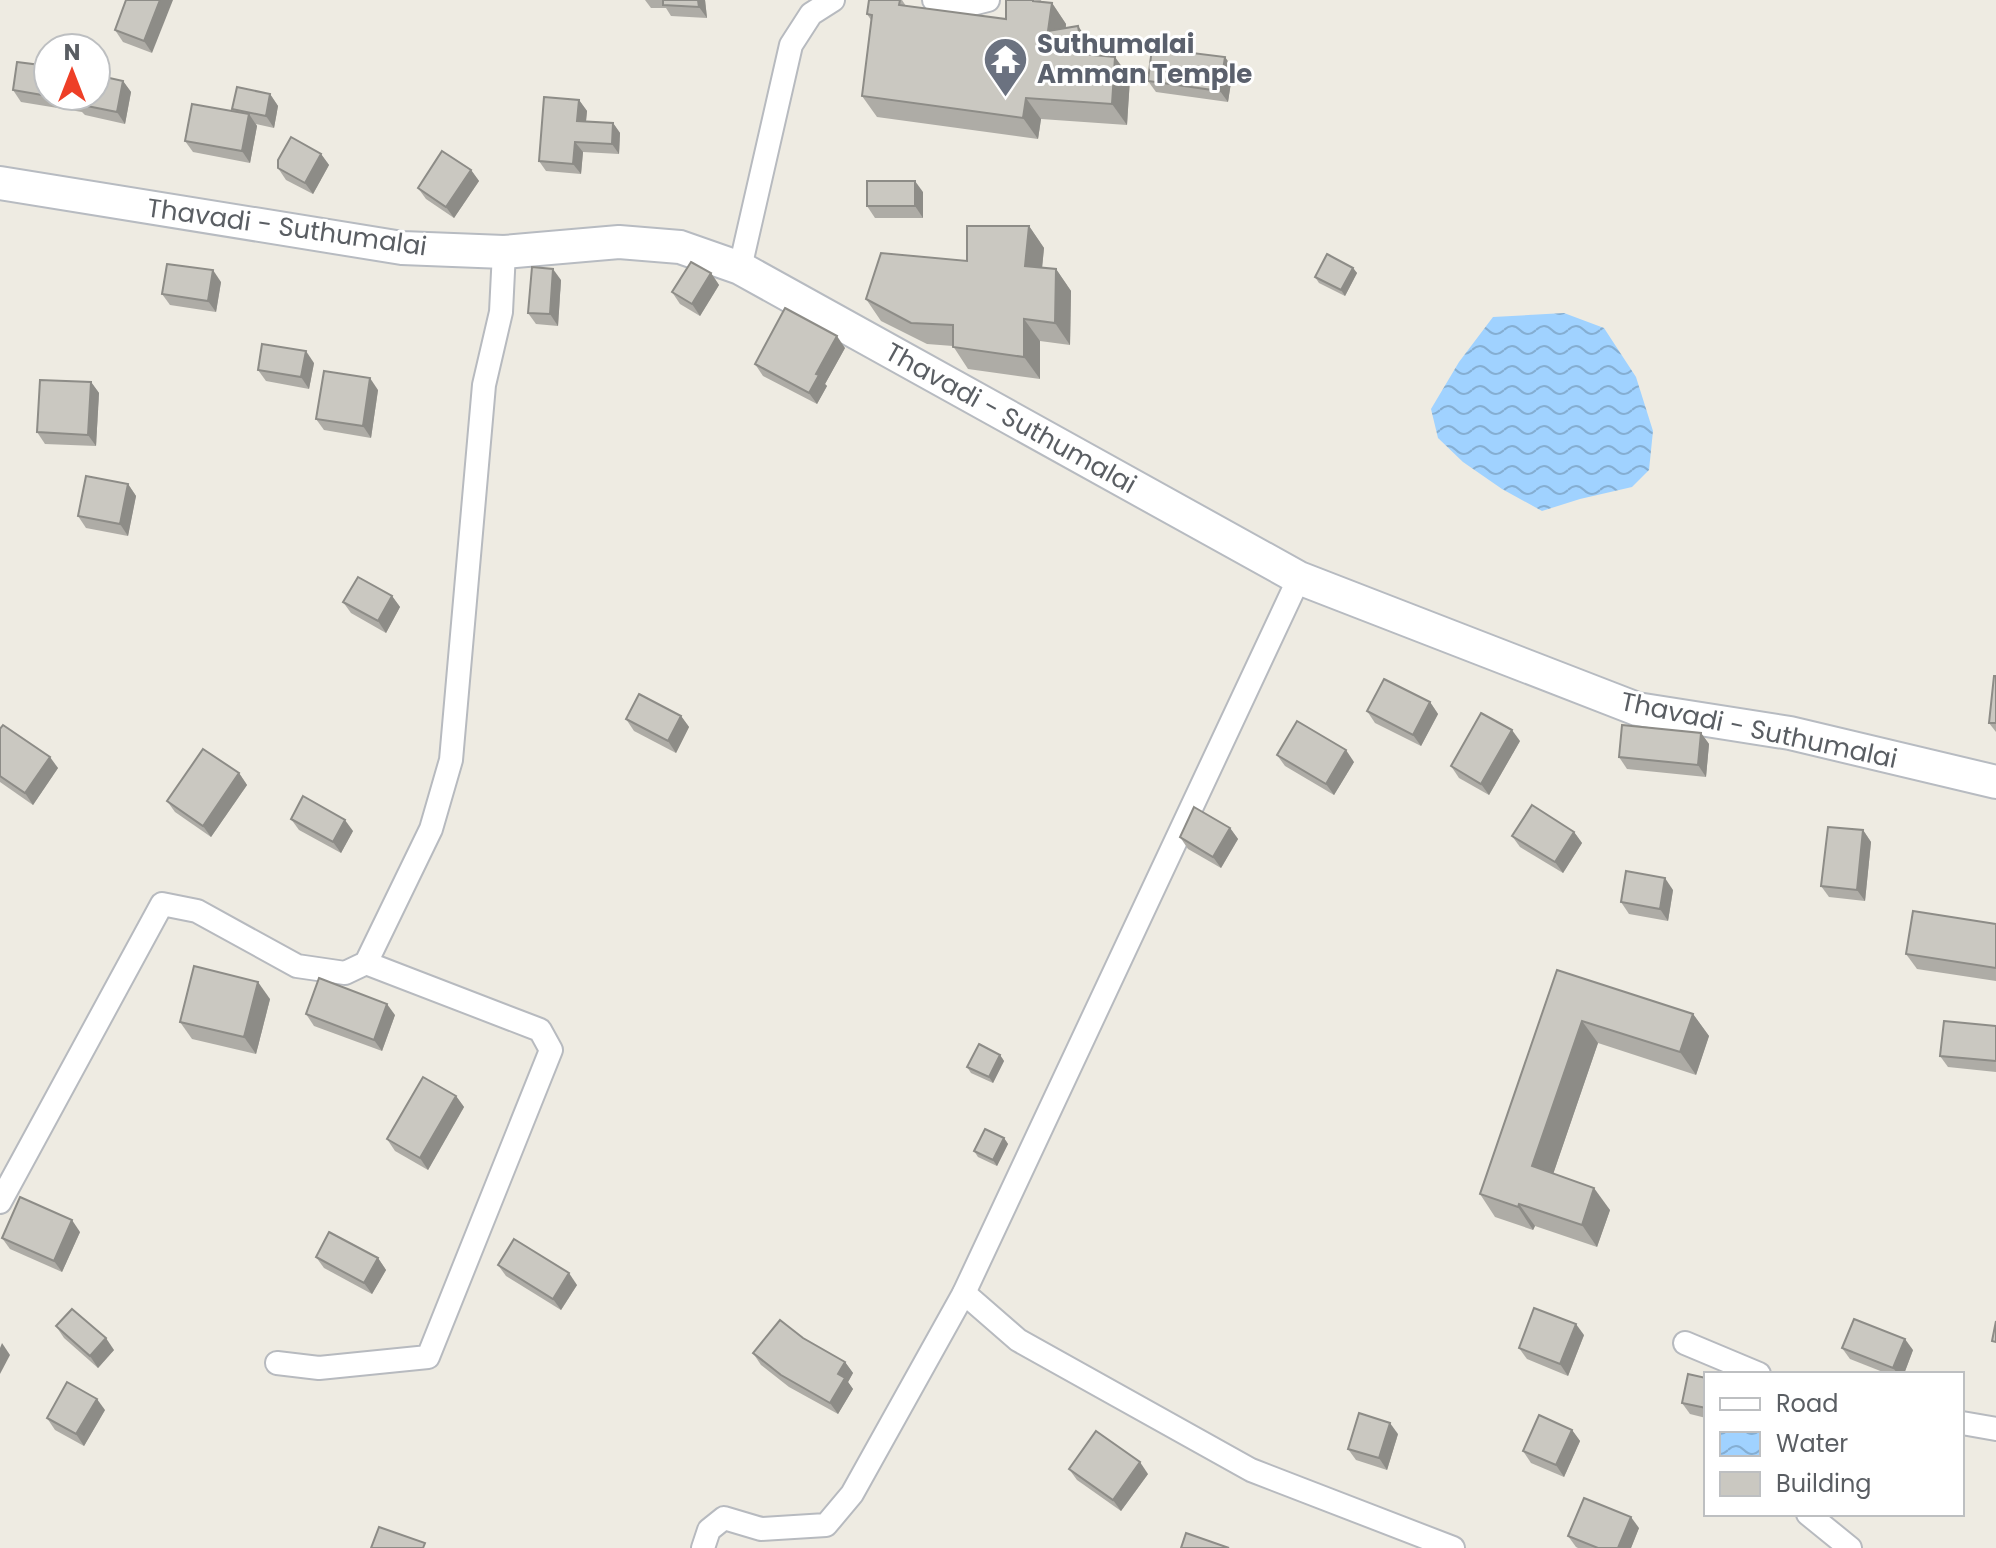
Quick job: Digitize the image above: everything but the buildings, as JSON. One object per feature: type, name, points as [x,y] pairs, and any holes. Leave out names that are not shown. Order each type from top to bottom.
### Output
[{"type":"main road","name":"Thavadi - Suthumalai","points":[[0,183],[402,248],[504,252],[619,242],[680,247],[740,268],[1299,578],[1637,709],[1790,733],[1996,782]]},
{"type":"street","points":[[740,268],[791,45],[806,7],[833,0]]},
{"type":"street","points":[[934,0],[968,5],[988,0]]},
{"type":"street","points":[[0,1202],[162,904],[197,911],[297,966],[345,973],[366,963],[431,829],[451,760],[484,385],[501,312],[504,252]]},
{"type":"street","points":[[703,1548],[709,1530],[724,1518],[761,1529],[826,1525],[852,1494],[964,1293],[1299,578]]},
{"type":"street","points":[[277,1363],[319,1368],[428,1357],[551,1050],[540,1030],[366,963]]},
{"type":"street","points":[[964,1293],[1018,1340],[1251,1470],[1453,1548]]},
{"type":"street","points":[[1685,1343],[1754,1372]]},
{"type":"street","points":[[1964,1423],[1996,1429]]},
{"type":"street","points":[[1810,1516],[1850,1548]]},
{"type":"water","points":[[1564,313],[1604,328],[1636,377],[1653,431],[1649,470],[1632,487],[1542,511],[1463,462],[1438,438],[1431,409],[1459,362],[1493,317]]},
{"type":"place","name":"Suthumalai Amman Temple","points":[[1006,98]]}]
